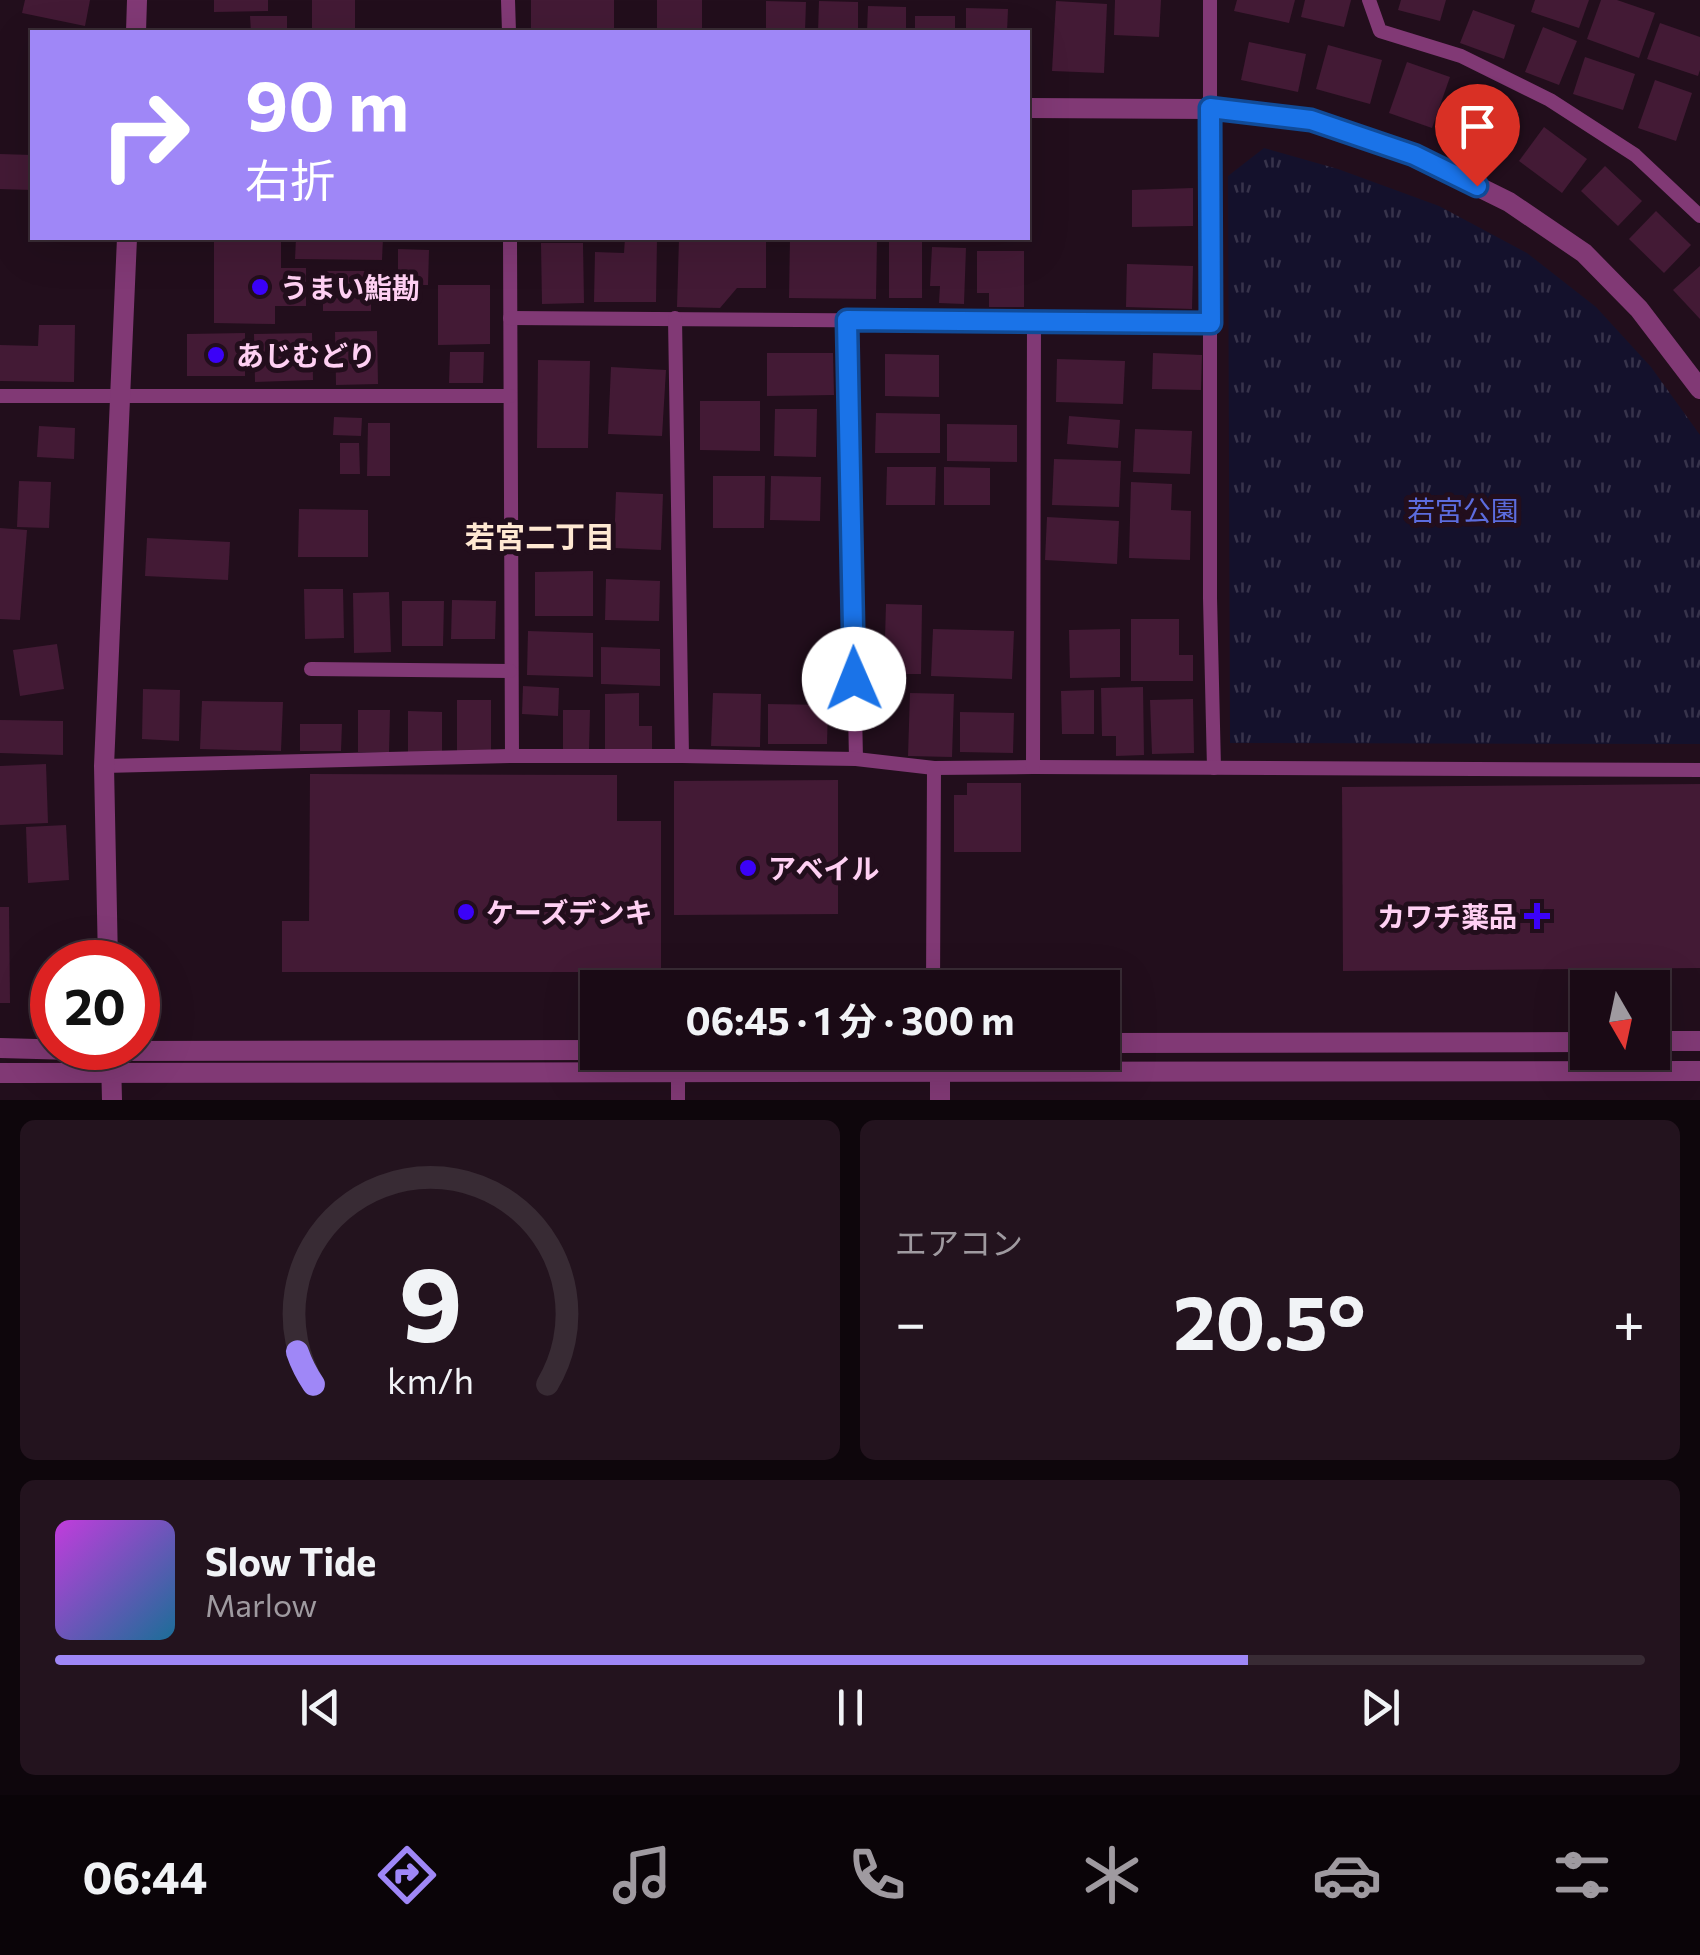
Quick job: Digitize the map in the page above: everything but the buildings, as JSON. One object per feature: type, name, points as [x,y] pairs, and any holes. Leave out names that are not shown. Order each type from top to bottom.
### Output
[{"type":"street","points":[[136,30],[138,0]]},
{"type":"street","points":[[1030,108],[1210,108],[1311,120],[1414,155],[1508,202],[1584,254],[1640,309],[1700,388]]},
{"type":"street","points":[[108,940],[104,766],[126,240]]},
{"type":"street","points":[[1670,1042],[1700,1041]]},
{"type":"street","points":[[1120,1043],[1570,1042]]},
{"type":"street","points":[[0,1048],[30,1048]]},
{"type":"street","points":[[160,1049],[580,1050]]},
{"type":"street","points":[[112,1070],[112,1100]]},
{"type":"street","points":[[0,1073],[1700,1071]]},
{"type":"street","points":[[940,1072],[940,1100]]},
{"type":"lane","points":[[508,0],[509,30]]},
{"type":"lane","points":[[1210,0],[1210,598],[1214,768]]},
{"type":"lane","points":[[1369,0],[1380,31],[1461,56],[1550,100],[1636,155],[1700,216]]},
{"type":"lane","points":[[510,240],[512,756]]},
{"type":"lane","points":[[510,318],[1211,323]]},
{"type":"lane","points":[[675,318],[682,756]]},
{"type":"lane","points":[[847,320],[856,758]]},
{"type":"lane","points":[[1033,767],[1034,321]]},
{"type":"lane","points":[[0,396],[510,396]]},
{"type":"lane","points":[[312,669],[510,671]]},
{"type":"lane","points":[[104,766],[682,756],[856,758],[934,768],[1700,770]]},
{"type":"lane","points":[[933,970],[934,768]]},
{"type":"lane","points":[[678,1072],[678,1100]]},
{"type":"green space","name":"若宮公園","points":[[1264,148],[1338,169],[1439,206],[1527,253],[1596,307],[1651,367],[1700,435],[1700,744],[1230,743],[1228,176]]},
{"type":"place","name":"うまい鮨勘","points":[[260,287]]},
{"type":"place","name":"あじむどり","points":[[216,355]]},
{"type":"place","name":"アベイル","points":[[748,868]]},
{"type":"place","name":"ケーズデンキ","points":[[466,912]]},
{"type":"place","name":"カワチ薬品","points":[[1537,916]]},
{"type":"district","name":"若宮二丁目","points":[[540,535]]},
{"type":"route","points":[[854,679],[847,320],[1211,323],[1210,108],[1311,120],[1414,155],[1477,186]]}]
